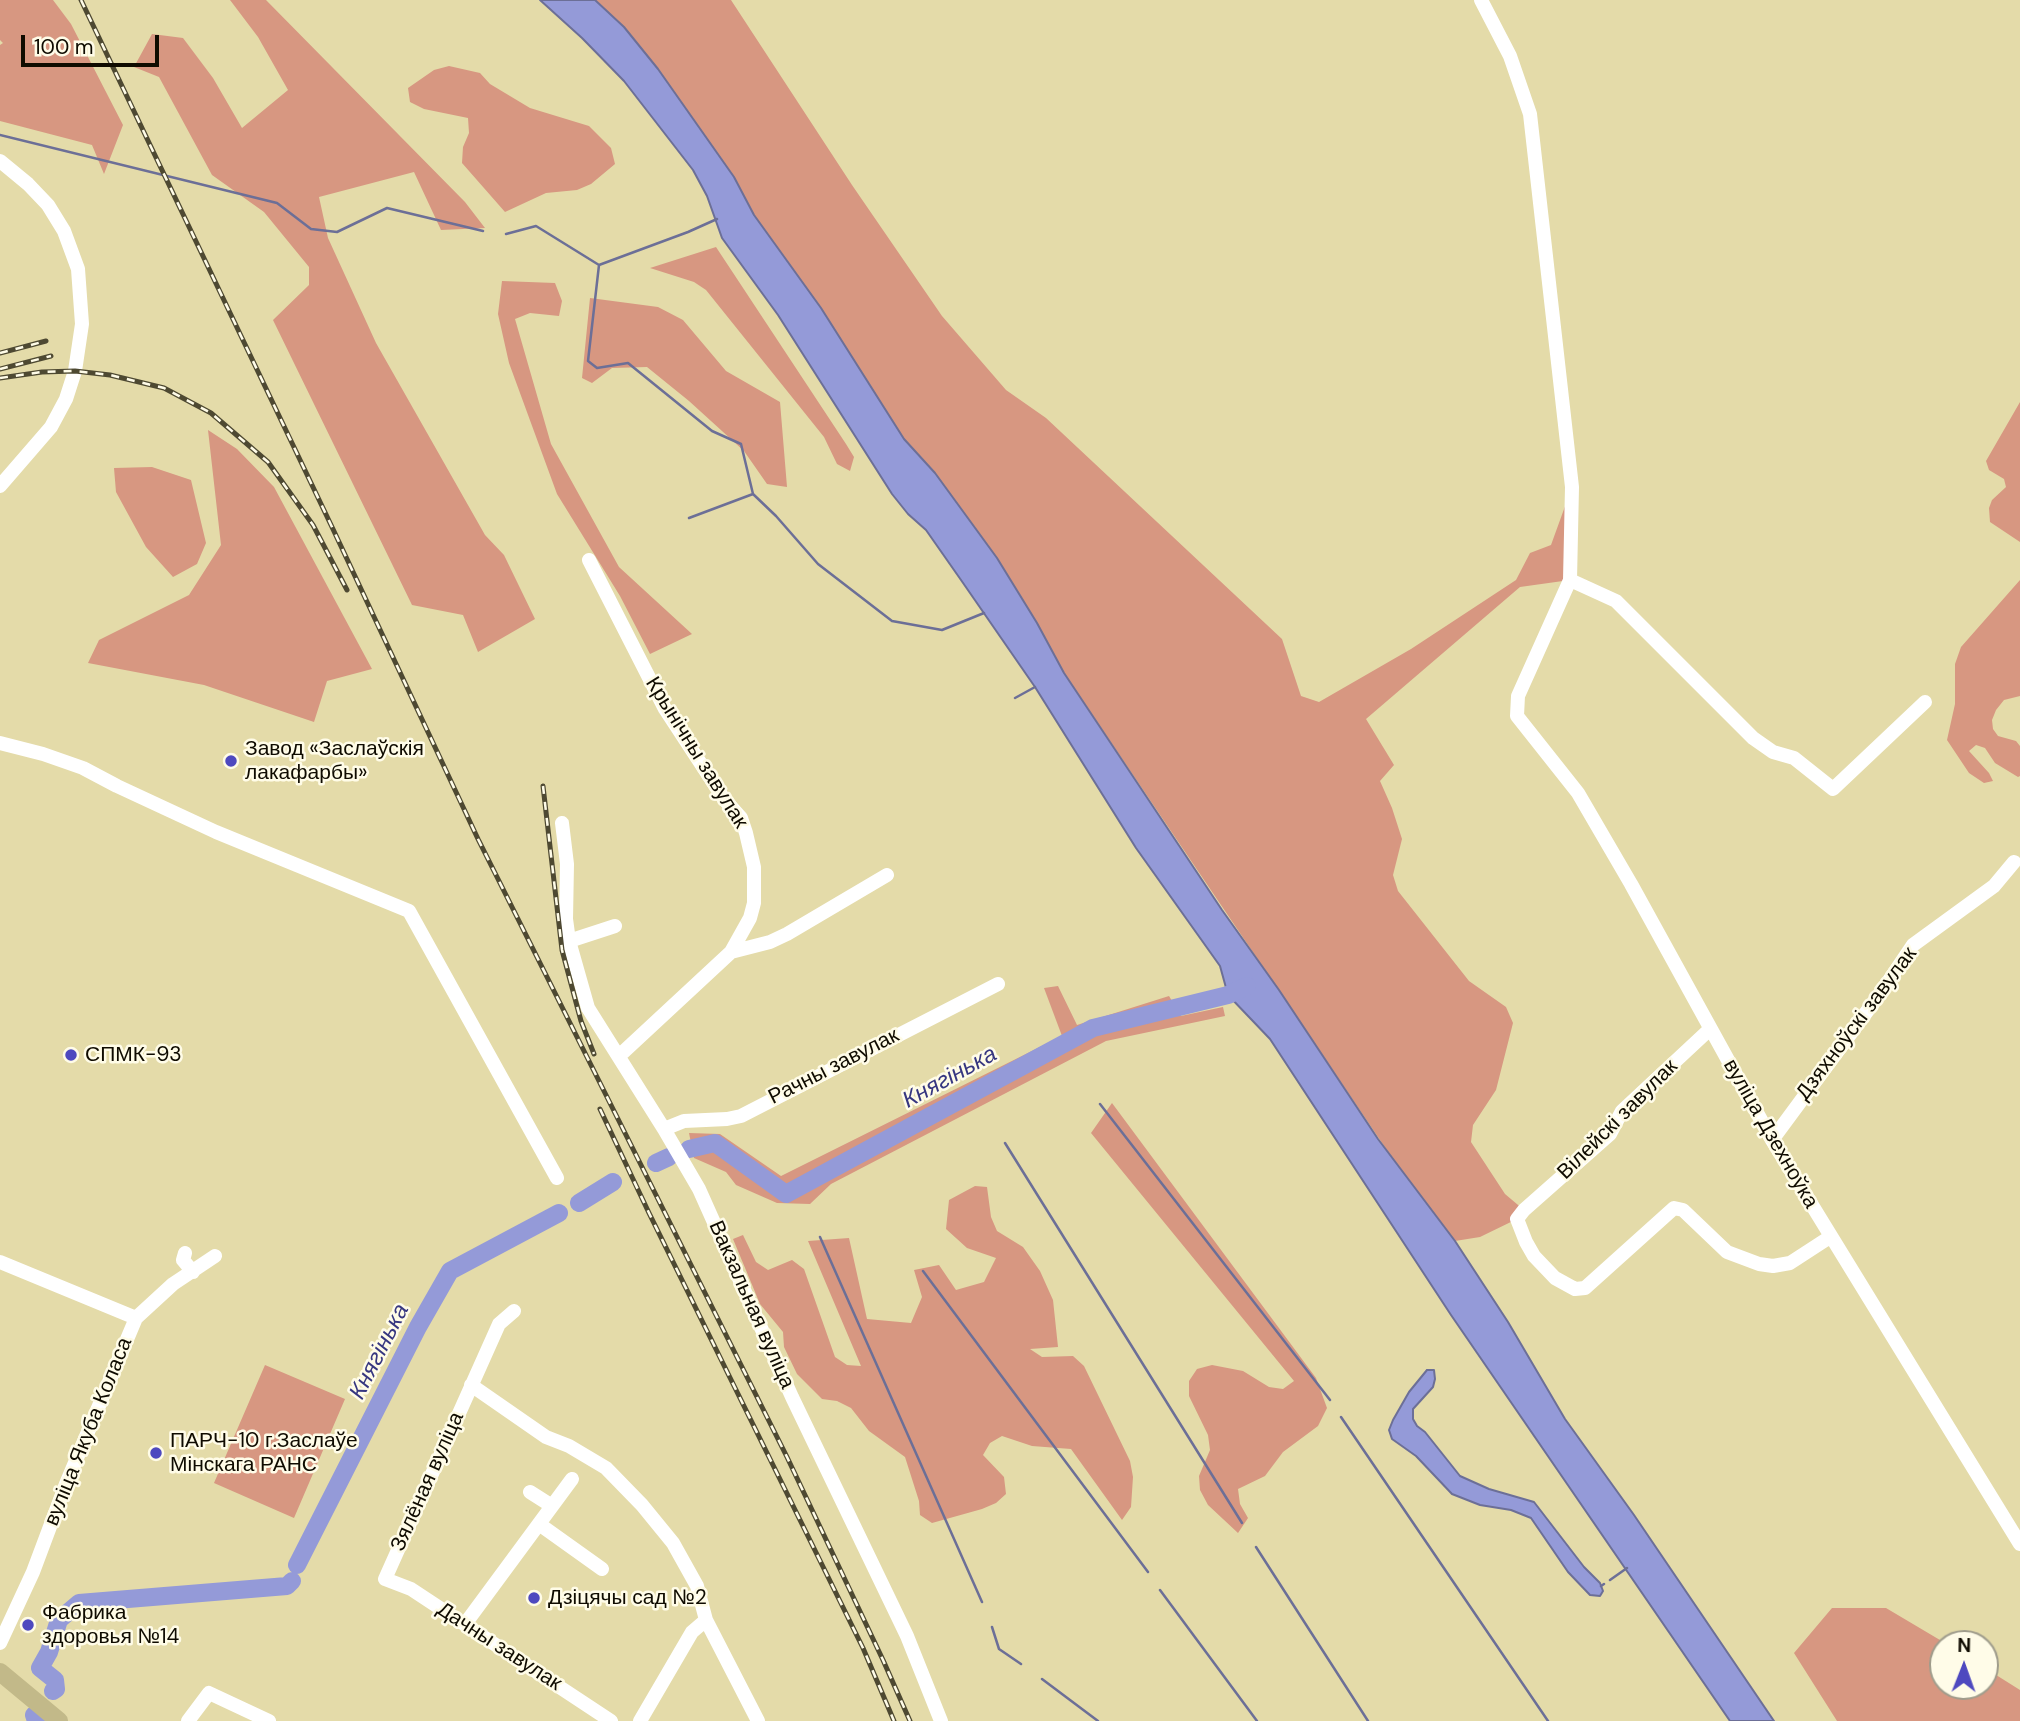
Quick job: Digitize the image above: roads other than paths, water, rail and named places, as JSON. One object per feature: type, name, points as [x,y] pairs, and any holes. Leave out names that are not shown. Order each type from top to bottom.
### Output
[{"type":"main road","points":[[0,1672],[59,1721]]},
{"type":"street","points":[[1481,0],[1510,56],[1530,114],[1572,487],[1570,580],[1616,601],[1753,738],[1773,752],[1794,758],[1833,789],[1925,702]]},
{"type":"street","points":[[0,161],[48,205],[64,231],[78,269],[82,324],[79,355],[71,390],[51,427],[0,486]]},
{"type":"street","name":"Крынічны завулак","points":[[589,560],[665,709],[724,799],[740,818],[746,833],[754,867],[754,904],[750,918],[731,952]]},
{"type":"street","name":"вуліца Дзехноўка","points":[[1570,580],[1518,696],[1517,716],[1578,793],[1772,1140],[2020,1544]]},
{"type":"street","points":[[0,743],[83,768],[216,832],[409,911],[557,1178]]},
{"type":"street","name":"Вакзальная вуліца","points":[[562,823],[567,864],[566,919],[569,941],[588,1008],[699,1189],[792,1397],[907,1636],[941,1721]]},
{"type":"street","name":"Дзяхноўскі завулак","points":[[1772,1140],[1913,945],[1994,886],[2014,862]]},
{"type":"street","points":[[619,1056],[731,952],[770,942],[787,934],[887,874]]},
{"type":"street","points":[[569,941],[615,926]]},
{"type":"street","name":"Рачны завулак","points":[[664,1129],[684,1121],[727,1119],[741,1115],[998,984]]},
{"type":"street","name":"Вілейскі завулак","points":[[1710,1029],[1622,1111],[1610,1134],[1517,1219],[1534,1256],[1555,1278],[1575,1289],[1585,1288],[1674,1208],[1683,1210],[1727,1252],[1759,1264],[1773,1266],[1790,1263],[1830,1237]]},
{"type":"street","points":[[185,1253],[183,1259],[193,1272]]},
{"type":"street","points":[[136,1318],[173,1284],[215,1256]]},
{"type":"street","name":"вуліца Якуба Коласа","points":[[0,1262],[136,1318],[66,1484],[33,1572],[0,1643]]},
{"type":"street","name":"Зялёная вуліца","points":[[385,1579],[499,1324],[514,1311]]},
{"type":"street","name":"Зялёная вуліца","points":[[471,1385],[546,1437],[569,1446],[606,1468],[642,1504],[673,1543],[697,1586],[706,1620],[758,1721]]},
{"type":"street","points":[[466,1624],[572,1479]]},
{"type":"street","points":[[530,1492],[552,1506]]},
{"type":"street","points":[[540,1524],[602,1569]]},
{"type":"street","name":"Дачны завулак","points":[[385,1579],[411,1589],[611,1721]]},
{"type":"street","points":[[640,1721],[692,1632],[706,1620]]},
{"type":"street","points":[[188,1721],[209,1693],[269,1721]]},
{"type":"water","points":[[540,0],[595,0],[624,27],[658,69],[734,177],[754,215],[821,308],[904,439],[935,473],[997,558],[1064,673],[1222,910],[1378,1139],[1455,1241],[1508,1322],[1565,1419],[1634,1515],[1774,1721],[1730,1721],[1451,1315],[1270,1039],[1228,995],[1220,966],[1136,848],[1035,687],[926,530],[908,514],[892,494],[778,315],[722,238],[707,196],[693,170],[624,81]]},
{"type":"water","points":[[1427,1370],[1434,1370],[1435,1379],[1433,1387],[1413,1409],[1413,1419],[1417,1426],[1425,1432],[1460,1476],[1489,1489],[1534,1502],[1584,1567],[1600,1583],[1603,1591],[1600,1596],[1590,1595],[1568,1572],[1531,1518],[1511,1510],[1480,1505],[1452,1494],[1416,1456],[1392,1439],[1389,1430],[1393,1420],[1409,1392]]},
{"type":"waterway","points":[[0,135],[277,203],[311,229],[337,232],[387,208],[483,231]]},
{"type":"waterway","points":[[506,234],[536,226],[599,265],[717,219]]},
{"type":"waterway","points":[[599,265],[588,361],[597,368],[628,363],[712,431],[741,444],[753,494]]},
{"type":"waterway","points":[[689,518],[753,494],[818,564],[892,621],[942,630],[984,613]]},
{"type":"waterway","points":[[1015,698],[1035,687]]},
{"type":"waterway","name":"Княгінька","points":[[689,1149],[715,1143],[786,1194],[1093,1028],[1228,995],[1247,986]]},
{"type":"waterway","points":[[1100,1104],[1330,1400]]},
{"type":"waterway","points":[[1005,1143],[1242,1523]]},
{"type":"waterway","name":"Княгінька","points":[[656,1163],[669,1157]]},
{"type":"waterway","name":"Княгінька","points":[[579,1203],[613,1182]]},
{"type":"waterway","name":"Княгінька","points":[[297,1565],[418,1327],[450,1271],[559,1213]]},
{"type":"waterway","points":[[820,1237],[982,1602]]},
{"type":"waterway","points":[[923,1271],[1148,1572]]},
{"type":"waterway","points":[[1341,1417],[1548,1721]]},
{"type":"waterway","points":[[1256,1547],[1368,1721]]},
{"type":"waterway","points":[[1610,1580],[1627,1568]]},
{"type":"waterway","name":"Княгінька","points":[[53,1691],[56,1689],[55,1680],[40,1668],[49,1652],[59,1620],[79,1603],[287,1586],[292,1581]]},
{"type":"waterway","points":[[1160,1590],[1257,1721]]},
{"type":"waterway","points":[[992,1627],[999,1649],[1021,1664]]},
{"type":"waterway","points":[[1042,1679],[1098,1721]]},
{"type":"waterway","name":"Княгінька","points":[[34,1715],[36,1721]]},
{"type":"railway","points":[[81,0],[478,839],[787,1457],[910,1721]]},
{"type":"railway","points":[[0,353],[46,341]]},
{"type":"railway","points":[[0,369],[51,356]]},
{"type":"railway","points":[[0,378],[75,371],[110,375],[164,388],[211,413],[268,462],[313,525],[347,590]]},
{"type":"railway","points":[[543,786],[562,950],[581,1021],[594,1054]]},
{"type":"railway","points":[[600,1109],[863,1648],[894,1721]]},
{"type":"place","name":"Завод «Заслаўскія лакафарбы»","points":[[231,761]]},
{"type":"place","name":"СПМК-93","points":[[71,1055]]},
{"type":"place","name":"ПАРЧ-10 г.Заслаўе Мінскага РАНС","points":[[156,1453]]},
{"type":"place","name":"Дзіцячы сад №2","points":[[534,1598]]},
{"type":"place","name":"Фабрика здоровья №14","points":[[28,1625]]}]
